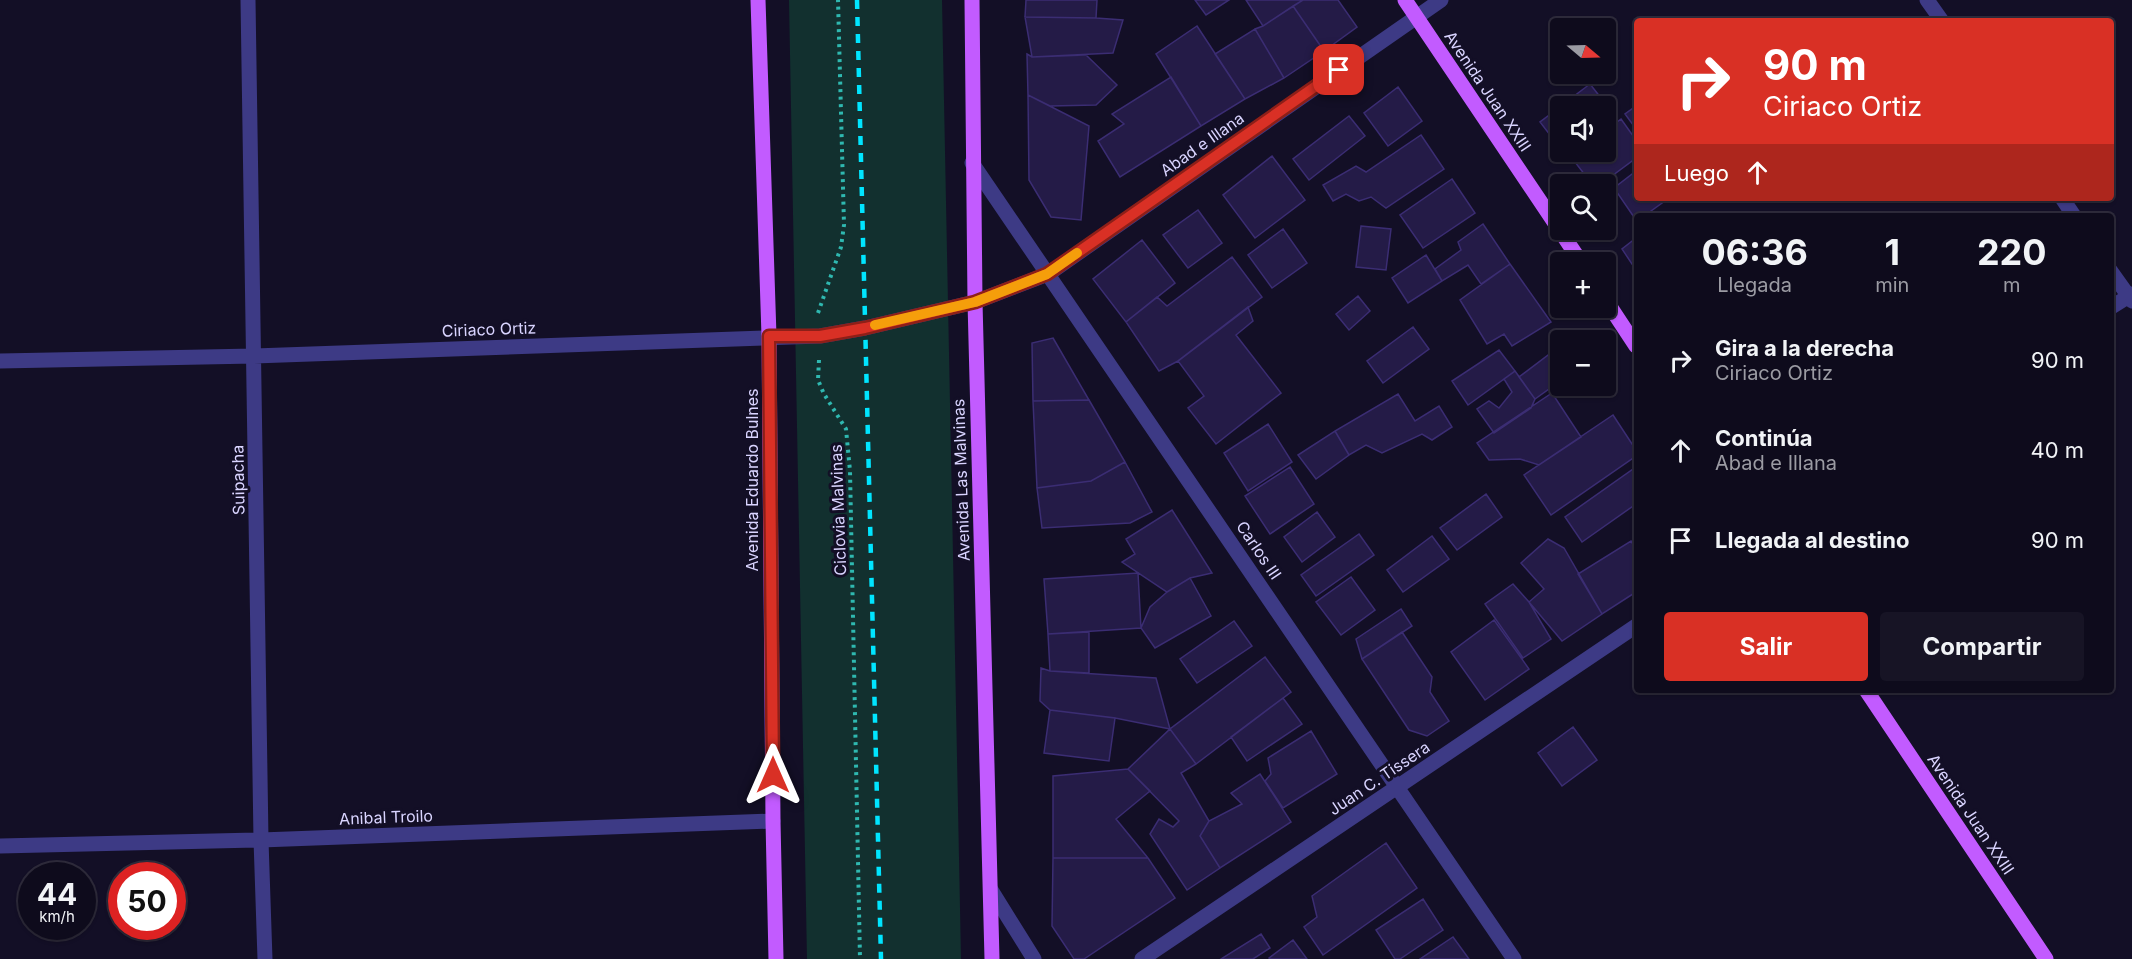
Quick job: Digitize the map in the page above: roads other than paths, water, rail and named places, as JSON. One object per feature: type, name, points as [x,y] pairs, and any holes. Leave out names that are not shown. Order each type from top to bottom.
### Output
[{"type":"main road","name":"Avenida Eduardo Bulnes","points":[[758,0],[769,336],[776,959]]},
{"type":"main road","name":"Avenida Las Malvinas","points":[[972,0],[972,163],[992,959]]},
{"type":"main road","name":"Avenida Juan XXIII","points":[[1406,0],[1574,252]]},
{"type":"main road","points":[[1616,316],[1634,343]]},
{"type":"main road","name":"Avenida Juan XXIII","points":[[1868,693],[2046,959]]},
{"type":"street","name":"Suipacha","points":[[248,0],[261,840],[265,959]]},
{"type":"street","name":"Abad e Illana","points":[[975,302],[1047,274],[1441,0]]},
{"type":"street","points":[[1927,0],[1940,18]]},
{"type":"street","name":"Carlos III","points":[[972,163],[1514,959]]},
{"type":"street","points":[[2114,275],[2131,297],[2114,306]]},
{"type":"street","name":"Ciriaco Ortiz","points":[[0,362],[254,356],[769,336],[820,336],[865,328],[975,302]]},
{"type":"street","name":"Juan C. Tissera","points":[[1142,959],[1634,627]]},
{"type":"street","name":"Anibal Troilo","points":[[0,846],[261,840],[773,821]]},
{"type":"street","points":[[991,890],[1034,959]]},
{"type":"railway","points":[[857,0],[881,959]]}]
